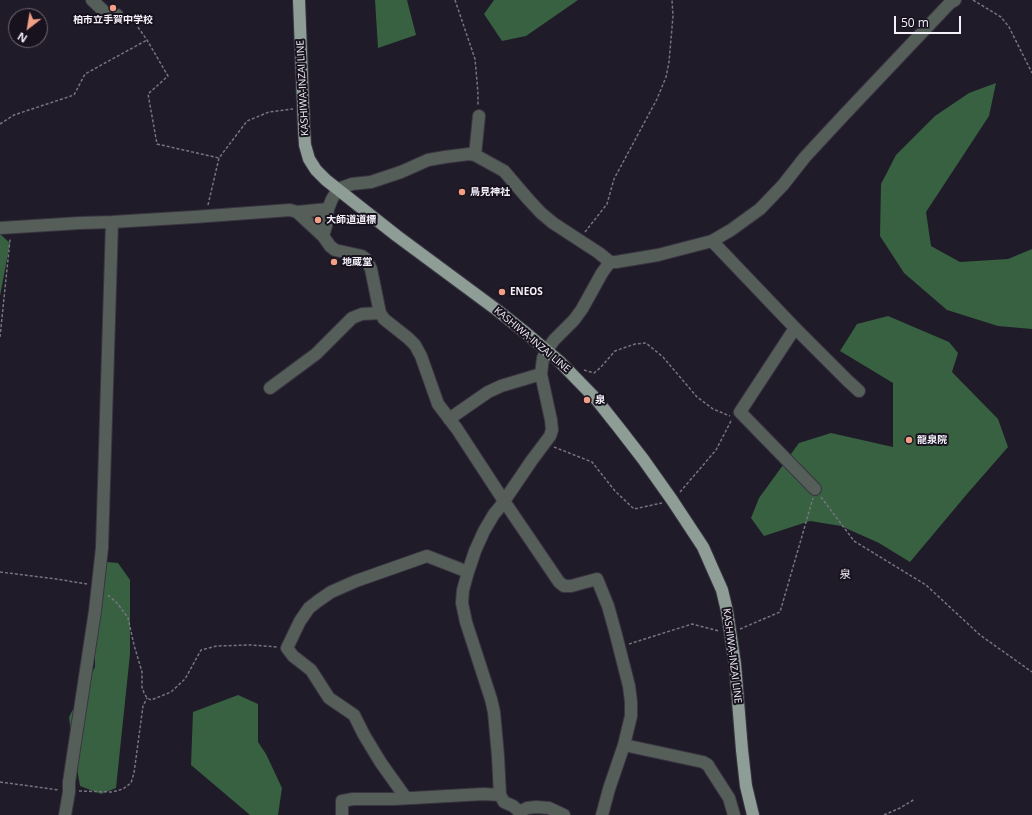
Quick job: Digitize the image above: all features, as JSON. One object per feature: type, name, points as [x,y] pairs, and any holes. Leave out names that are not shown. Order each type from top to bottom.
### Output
[{"type":"main road","name":"KASHIWA-INZAI LINE","points":[[299,0],[305,145],[309,159],[316,170],[397,236],[497,310],[547,350],[571,373],[596,399],[643,459],[703,547],[722,590],[727,610],[735,664],[746,786],[753,815]]},
{"type":"street","points":[[92,0],[108,15],[117,15]]},
{"type":"street","points":[[324,236],[328,209],[332,198],[338,189],[352,184],[371,182],[401,172],[428,160],[460,154],[475,154],[504,171],[541,213],[553,223],[600,253],[610,262],[658,255],[712,241],[731,230],[760,209],[783,185],[805,157],[953,2]]},
{"type":"street","points":[[475,154],[479,116]]},
{"type":"street","points":[[0,228],[290,210],[297,212],[328,209]]},
{"type":"street","points":[[297,212],[324,236],[330,246],[335,250],[362,256],[366,259],[371,269],[380,313],[384,319],[415,345],[421,356],[438,404],[476,456],[504,501],[559,582],[564,586],[570,586],[597,579],[608,606],[632,702],[631,716],[624,745],[602,815]]},
{"type":"street","points":[[65,815],[95,611],[102,548],[112,222]]},
{"type":"street","points":[[712,241],[795,328],[859,391]]},
{"type":"street","points":[[564,815],[549,808],[536,807],[527,808],[521,813],[513,806],[504,802],[500,794],[498,749],[494,712],[466,622],[462,603],[463,590],[475,551],[484,530],[550,436],[552,430],[541,374],[543,358],[554,340],[574,320],[582,309],[610,262]]},
{"type":"street","points":[[270,388],[316,354],[352,318],[362,314],[380,313]]},
{"type":"street","points":[[795,328],[740,412],[815,489]]},
{"type":"street","points":[[449,419],[488,392],[501,386],[541,374]]},
{"type":"street","points":[[406,798],[381,763],[354,715],[329,698],[311,670],[293,656],[287,648],[300,621],[309,608],[318,600],[338,589],[427,556],[468,572]]},
{"type":"street","points":[[624,745],[703,762],[708,765],[729,798],[734,815]]},
{"type":"street","points":[[342,815],[342,801],[353,799],[394,799],[500,794]]},
{"type":"path","points":[[455,0],[475,59],[479,116]]},
{"type":"path","points":[[578,240],[607,204],[614,179],[657,99],[666,77],[670,62],[673,16],[672,0]]},
{"type":"path","points":[[972,0],[1001,17],[1009,27],[1032,73]]},
{"type":"path","points":[[117,15],[135,23],[147,40],[168,76],[148,94],[157,144],[219,158]]},
{"type":"path","points":[[0,124],[14,115],[74,95],[85,74],[147,40]]},
{"type":"path","points":[[205,216],[219,158],[247,121],[269,112],[303,108]]},
{"type":"path","points":[[0,337],[10,240],[16,228]]},
{"type":"path","points":[[544,443],[592,462],[615,491],[634,509],[672,500],[716,450],[732,417],[713,408],[697,397],[663,357],[646,343],[635,344],[615,351],[594,373],[578,369],[571,373]]},
{"type":"path","points":[[619,647],[692,624],[731,633],[780,612],[815,489]]},
{"type":"path","points":[[815,489],[854,541],[926,585],[980,635],[1032,672]]},
{"type":"path","points":[[0,572],[98,586],[118,604],[128,618],[142,672],[142,687],[147,698],[151,700],[171,692],[185,679],[201,650],[217,646],[250,645],[287,648]]},
{"type":"path","points":[[0,782],[69,792],[112,792],[123,789],[131,783],[134,773],[143,706],[147,698]]},
{"type":"path","points":[[884,815],[915,799]]},
{"type":"green space","points":[[375,0],[407,0],[416,35],[378,48]]},
{"type":"green space","points":[[494,0],[578,0],[526,36],[502,41],[484,14]]},
{"type":"green space","points":[[996,83],[989,116],[926,212],[931,246],[960,262],[1008,259],[1032,249],[1032,329],[998,326],[947,310],[904,273],[880,236],[881,184],[896,155],[935,116],[969,93]]},
{"type":"green space","points":[[0,234],[10,243],[0,296]]},
{"type":"green space","points":[[888,316],[949,342],[958,353],[952,372],[998,419],[1008,447],[910,562],[879,543],[841,526],[810,521],[764,536],[751,518],[759,498],[799,443],[831,433],[893,447],[893,383],[840,351],[857,324]]},
{"type":"green space","points":[[107,562],[118,563],[130,580],[130,654],[116,788],[101,794],[80,786],[69,717],[95,667],[95,576]]},
{"type":"green space","points":[[238,695],[258,704],[258,742],[266,754],[282,788],[278,815],[250,815],[191,765],[193,712]]},
{"type":"place","name":"柏市立手賀中学校","points":[[113,8]]},
{"type":"place","name":"鳥見神社","points":[[462,192]]},
{"type":"place","name":"大師道道標","points":[[318,220]]},
{"type":"place","name":"地蔵堂","points":[[334,262]]},
{"type":"place","name":"ENEOS","points":[[502,292]]},
{"type":"place","name":"泉","points":[[587,400]]},
{"type":"place","name":"龍泉院","points":[[909,440]]},
{"type":"district","name":"泉","points":[[845,575]]}]
